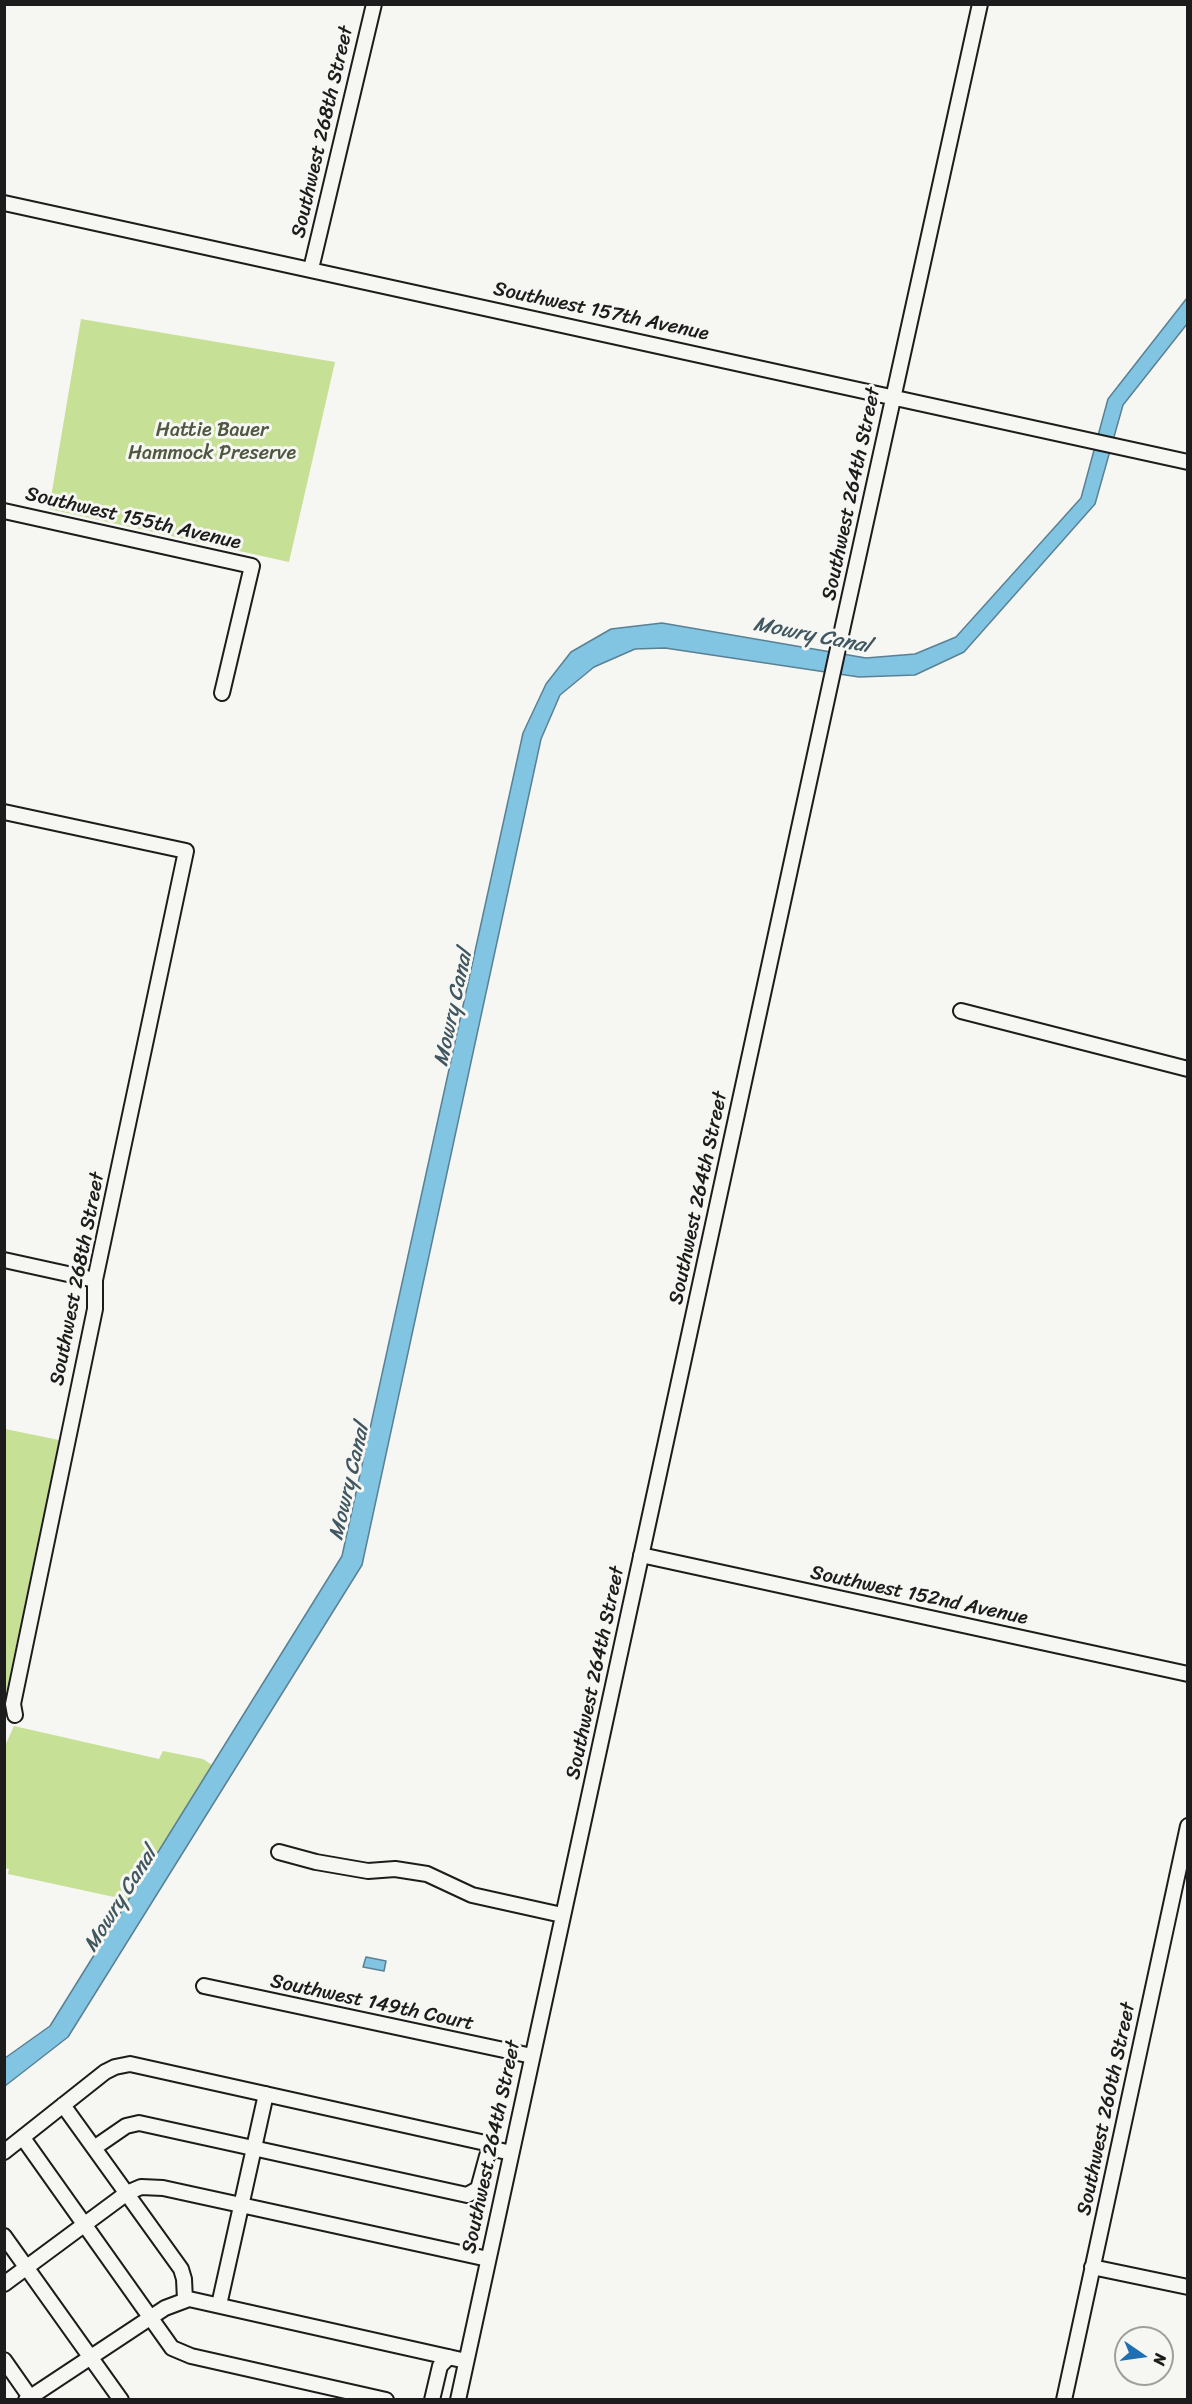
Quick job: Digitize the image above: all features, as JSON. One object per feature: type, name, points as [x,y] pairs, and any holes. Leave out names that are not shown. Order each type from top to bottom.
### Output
[{"type":"street","name":"Southwest 268th Street","points":[[311,269],[374,4]]},
{"type":"street","name":"Southwest 264th Street","points":[[458,2400],[832,674],[980,4]]},
{"type":"street","name":"Southwest 157th Avenue","points":[[4,203],[1188,462]]},
{"type":"street","name":"Southwest 155th Avenue","points":[[4,511],[252,566],[222,693]]},
{"type":"street","name":"Southwest 268th Street","points":[[4,812],[186,851],[95,1280],[95,1309],[13,1704],[15,1715]]},
{"type":"street","points":[[961,1011],[1188,1069]]},
{"type":"street","points":[[4,1260],[95,1280]]},
{"type":"street","name":"Southwest 152nd Avenue","points":[[641,1556],[1188,1674]]},
{"type":"street","name":"Southwest 260th Street","points":[[1064,2400],[1188,1826]]},
{"type":"street","points":[[279,1852],[316,1862],[368,1871],[394,1869],[427,1874],[472,1895],[562,1915]]},
{"type":"street","name":"Southwest 149th Court","points":[[204,1986],[532,2056]]},
{"type":"street","points":[[4,2152],[105,2072],[130,2064],[490,2144],[494,2149],[511,2152]]},
{"type":"street","points":[[219,2304],[266,2094]]},
{"type":"street","points":[[63,2105],[181,2269],[185,2300]]},
{"type":"street","points":[[94,2148],[126,2126],[139,2123],[466,2195],[478,2189],[487,2156],[494,2149]]},
{"type":"street","points":[[23,2138],[168,2345],[176,2351],[386,2400]]},
{"type":"street","points":[[4,2284],[127,2193],[137,2188],[152,2186],[488,2259]]},
{"type":"street","points":[[4,2236],[120,2400]]},
{"type":"street","points":[[1092,2267],[1188,2287]]},
{"type":"street","points":[[4,2360],[29,2399],[90,2356],[165,2308],[185,2300],[219,2304],[466,2361]]},
{"type":"street","points":[[432,2400],[440,2366],[448,2357]]},
{"type":"green space","name":"Hattie Bauer Hammock Preserve","points":[[81,319],[335,362],[289,562],[49,509]]},
{"type":"green space","points":[[4,1429],[59,1440],[5,1699]]},
{"type":"green space","points":[[14,1726],[159,1759],[163,1751],[203,1759],[212,1765],[128,1900],[8,1874],[9,1869],[4,1868],[4,1748]]},
{"type":"water","points":[[1187,298],[1187,324],[1123,405],[1095,504],[964,652],[915,675],[859,677],[665,648],[635,649],[594,667],[560,695],[541,739],[362,1565],[68,2037],[5,2086],[5,2058],[50,2026],[342,1556],[523,733],[546,684],[571,652],[611,629],[662,623],[866,658],[915,654],[956,637],[1081,498],[1108,399]]},
{"type":"water","points":[[366,1957],[386,1961],[384,1971],[363,1967]]},
{"type":"water label","name":"Mowry Canal","points":[[812,636]]},
{"type":"water label","name":"Mowry Canal","points":[[454,1008]]},
{"type":"water label","name":"Mowry Canal","points":[[350,1482]]},
{"type":"water label","name":"Mowry Canal","points":[[121,1900]]}]
